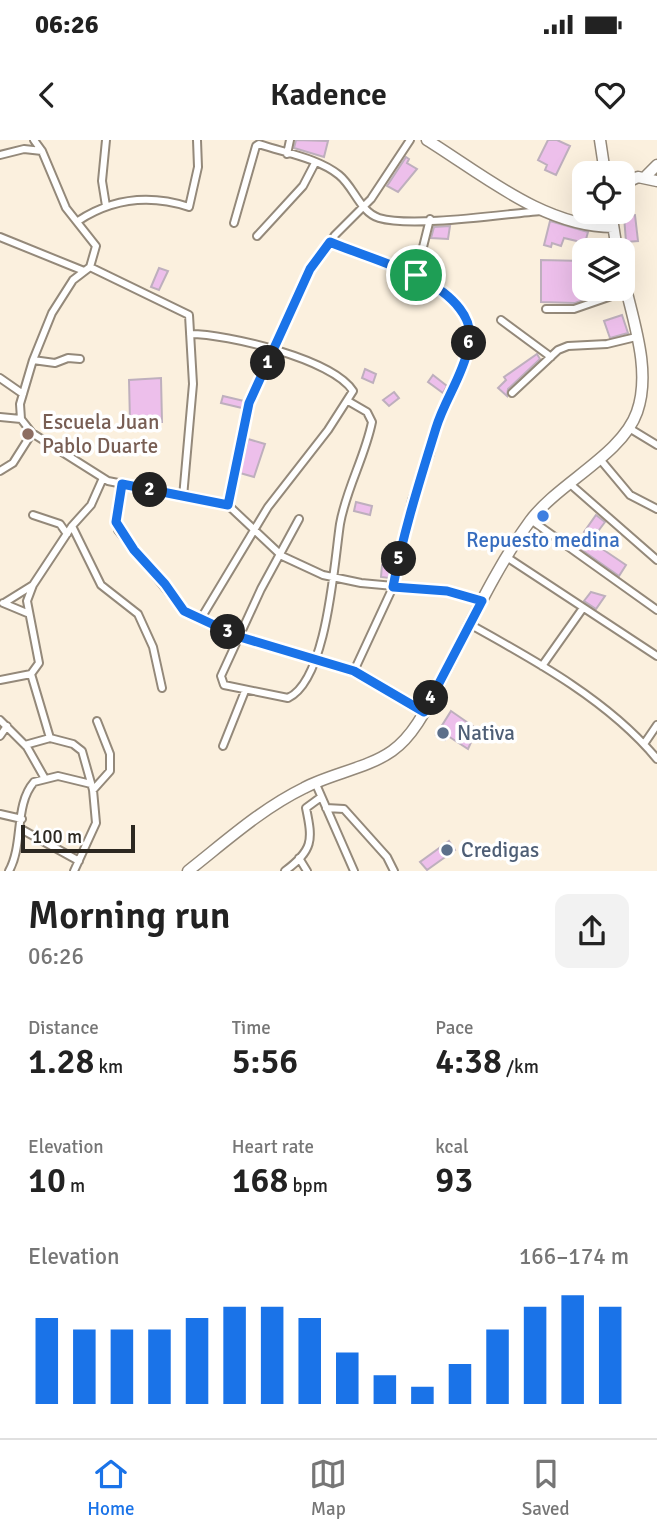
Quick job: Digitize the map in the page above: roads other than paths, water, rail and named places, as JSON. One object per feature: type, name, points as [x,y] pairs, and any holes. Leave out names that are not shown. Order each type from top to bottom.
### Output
[{"type":"main road","points":[[426,140],[543,211],[581,224],[612,227]]},
{"type":"main road","points":[[598,141],[602,161]]},
{"type":"main road","points":[[635,180],[646,176],[657,165]]},
{"type":"main road","points":[[646,176],[657,181]]},
{"type":"main road","points":[[612,224],[614,238]]},
{"type":"main road","points":[[188,871],[280,800],[315,782],[391,752],[407,737],[424,712],[482,601],[531,520],[568,482],[599,458],[629,428],[637,412],[642,366],[628,301]]},
{"type":"street","points":[[34,140],[42,151],[66,208],[96,246],[87,269],[73,280],[52,313],[33,360],[23,394],[21,419],[32,433],[103,478],[228,505],[295,565],[333,579],[447,591],[482,601]]},
{"type":"street","points":[[106,140],[102,181],[106,206]]},
{"type":"street","points":[[78,221],[106,206],[147,198],[189,207],[198,167],[197,140]]},
{"type":"street","points":[[287,153],[290,140]]},
{"type":"street","points":[[228,505],[249,403],[310,269],[330,242],[371,199],[410,140]]},
{"type":"street","points":[[234,223],[258,144],[315,163],[342,177],[363,205],[379,218],[430,219],[543,211]]},
{"type":"street","points":[[0,155],[24,149],[42,151]]},
{"type":"street","points":[[257,236],[303,186],[315,163]]},
{"type":"street","points":[[416,275],[430,219]]},
{"type":"street","points":[[0,237],[87,269],[188,314],[193,384],[183,497]]},
{"type":"street","points":[[330,242],[416,275],[436,287],[460,309],[471,330],[468,350],[436,428],[430,454],[412,500],[393,587],[354,671]]},
{"type":"street","points":[[546,309],[574,309],[597,301]]},
{"type":"street","points":[[501,320],[551,357]]},
{"type":"street","points":[[190,334],[217,334],[274,349],[314,364],[352,388],[348,401],[328,430],[283,485],[200,620]]},
{"type":"street","points":[[512,393],[551,357],[568,346],[607,344],[636,337]]},
{"type":"street","points":[[33,360],[55,363],[68,358],[80,359]]},
{"type":"street","points":[[0,378],[23,394]]},
{"type":"street","points":[[299,519],[282,556],[261,589],[221,681],[245,691],[288,698],[306,684],[315,660],[333,579],[340,523],[372,422],[371,415],[348,401]]},
{"type":"street","points":[[0,417],[21,419]]},
{"type":"street","points":[[629,428],[657,446]]},
{"type":"street","points":[[0,471],[13,463],[32,433]]},
{"type":"street","points":[[599,458],[630,495],[657,509]]},
{"type":"street","points":[[0,680],[31,674],[39,663],[27,613],[27,601],[33,585],[72,526],[91,505],[103,478]]},
{"type":"street","points":[[568,482],[657,560]]},
{"type":"street","points":[[122,484],[117,512],[118,530],[165,584],[181,607],[200,620],[240,637],[354,671],[424,712]]},
{"type":"street","points":[[33,514],[60,524],[67,534]]},
{"type":"street","points":[[531,520],[657,610]]},
{"type":"street","points":[[72,526],[101,585],[138,614],[153,647],[162,688]]},
{"type":"street","points":[[508,558],[657,656]]},
{"type":"street","points":[[2,603],[33,585]]},
{"type":"street","points":[[2,603],[27,613]]},
{"type":"street","points":[[542,666],[583,608]]},
{"type":"street","points":[[471,625],[542,666],[644,744],[657,759]]},
{"type":"street","points":[[31,674],[50,738]]},
{"type":"street","points":[[223,746],[245,691]]},
{"type":"street","points":[[0,720],[26,745],[44,777]]},
{"type":"street","points":[[92,787],[110,771],[110,754],[97,721]]},
{"type":"street","points":[[644,744],[657,725]]},
{"type":"street","points":[[0,736],[6,726]]},
{"type":"street","points":[[26,745],[50,738],[78,746],[92,787],[96,823],[74,871]]},
{"type":"street","points":[[9,871],[18,853],[29,788],[44,777],[58,776],[92,787]]},
{"type":"street","points":[[315,782],[354,871]]},
{"type":"street","points":[[285,871],[299,859],[312,838],[306,808],[321,797]]},
{"type":"street","points":[[326,808],[344,809],[387,857],[394,871]]},
{"type":"street","points":[[0,814],[22,819]]},
{"type":"street","points":[[21,829],[79,861]]},
{"type":"street","points":[[299,859],[307,871]]},
{"type":"place","name":"Escuela Juan Pablo Duarte","points":[[28,434]]},
{"type":"place","name":"Repuesto medina","points":[[543,516]]},
{"type":"place","name":"Nativa","points":[[443,733]]},
{"type":"place","name":"Credigas","points":[[447,850]]}]
